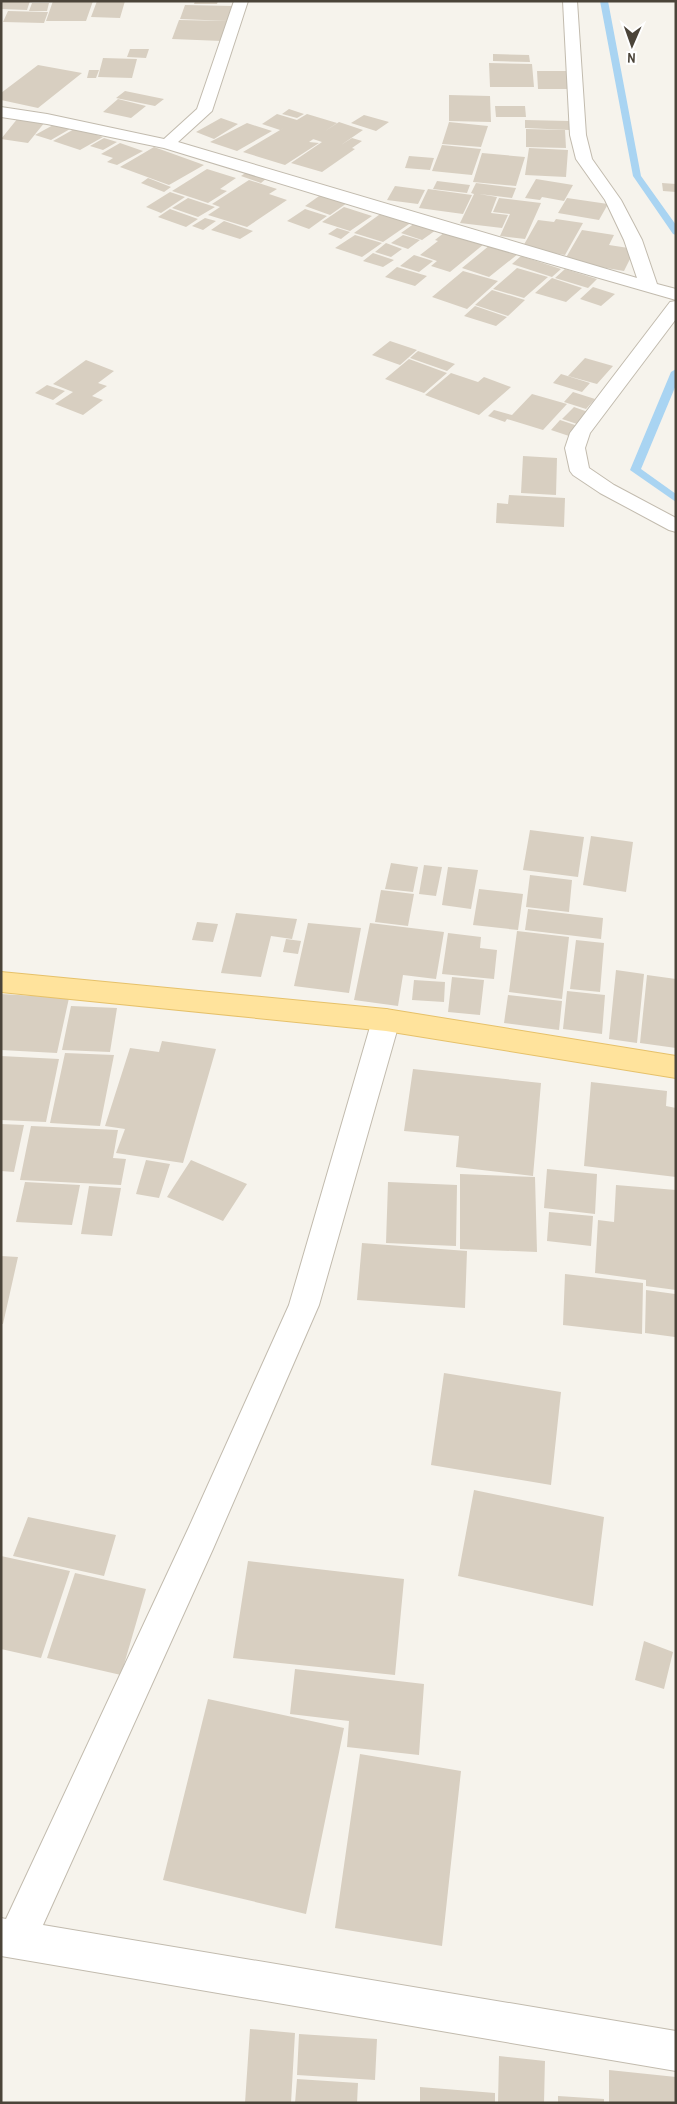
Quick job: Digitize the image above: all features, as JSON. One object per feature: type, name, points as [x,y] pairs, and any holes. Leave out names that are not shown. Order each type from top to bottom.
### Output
[{"type":"main road","points":[[1,982],[386,1020],[676,1067]]},
{"type":"street","points":[[167,144],[204,111],[241,1]]},
{"type":"street","points":[[570,1],[578,135],[584,160],[613,200],[633,240],[650,287]]},
{"type":"street","points":[[1,112],[48,119],[167,144],[676,295]]},
{"type":"street","points":[[676,306],[580,433],[575,448],[580,471],[607,489],[676,526]]},
{"type":"street","points":[[386,1020],[304,1305],[201,1538],[9,1938],[676,2051]]},
{"type":"building","points":[[1,1],[30,1],[27,10],[1,9]]},
{"type":"building","points":[[53,1],[93,1],[86,21],[46,21]]},
{"type":"building","points":[[97,1],[125,1],[120,18],[91,17]]},
{"type":"building","points":[[195,1],[218,1],[217,4],[194,4]]},
{"type":"building","points":[[32,3],[49,3],[47,11],[29,11]]},
{"type":"building","points":[[185,5],[233,6],[229,21],[180,19]]},
{"type":"building","points":[[8,11],[48,12],[44,23],[3,22]]},
{"type":"building","points":[[179,20],[228,21],[222,41],[172,39]]},
{"type":"building","points":[[130,49],[149,49],[146,58],[127,57]]},
{"type":"building","points":[[493,54],[529,55],[530,62],[493,61]]},
{"type":"building","points":[[103,58],[137,59],[132,78],[98,77]]},
{"type":"building","points":[[489,63],[532,64],[534,87],[490,87]]},
{"type":"building","points":[[38,65],[82,73],[38,108],[1,100],[1,93]]},
{"type":"building","points":[[89,70],[99,70],[96,78],[87,78]]},
{"type":"building","points":[[537,71],[571,71],[573,89],[538,89]]},
{"type":"building","points":[[125,91],[164,99],[155,106],[116,98]]},
{"type":"building","points":[[449,95],[490,96],[491,122],[449,121]]},
{"type":"building","points":[[118,99],[146,106],[131,118],[103,112]]},
{"type":"building","points":[[495,106],[525,106],[526,117],[496,117]]},
{"type":"building","points":[[289,109],[304,114],[297,118],[282,114]]},
{"type":"building","points":[[277,114],[297,120],[280,130],[262,124]]},
{"type":"building","points":[[307,114],[337,123],[309,142],[319,143],[285,165],[243,152]]},
{"type":"building","points":[[364,115],[389,122],[376,131],[351,123]]},
{"type":"building","points":[[18,118],[45,122],[28,143],[1,139]]},
{"type":"building","points":[[221,118],[238,124],[214,139],[196,132]]},
{"type":"building","points":[[525,120],[569,121],[569,130],[525,128]]},
{"type":"building","points":[[339,122],[363,130],[341,145],[352,138],[362,141],[352,148],[355,149],[322,172],[291,163],[322,142],[313,139]]},
{"type":"building","points":[[449,122],[488,126],[481,147],[442,144]]},
{"type":"building","points":[[247,123],[272,131],[237,151],[210,142]]},
{"type":"building","points":[[55,124],[70,129],[51,140],[35,135]]},
{"type":"building","points":[[76,128],[103,137],[80,150],[53,141]]},
{"type":"building","points":[[526,129],[565,130],[566,148],[526,147]]},
{"type":"building","points":[[104,138],[117,142],[103,150],[90,146]]},
{"type":"building","points":[[120,143],[143,151],[117,165],[107,162],[113,158],[101,154]]},
{"type":"building","points":[[442,145],[481,149],[472,175],[432,171]]},
{"type":"building","points":[[154,147],[204,165],[169,185],[120,167]]},
{"type":"building","points":[[529,148],[568,150],[566,177],[525,175]]},
{"type":"building","points":[[482,153],[525,157],[516,186],[473,182]]},
{"type":"building","points":[[409,156],[434,158],[430,170],[405,168]]},
{"type":"building","points":[[207,169],[236,178],[220,189],[227,191],[208,203],[172,191]]},
{"type":"building","points":[[247,172],[267,178],[261,183],[241,176]]},
{"type":"building","points":[[148,178],[171,187],[164,192],[141,183]]},
{"type":"building","points":[[536,179],[573,185],[564,201],[542,197],[540,200],[525,198]]},
{"type":"building","points":[[249,180],[277,189],[269,194],[287,200],[247,227],[208,215],[220,207],[212,204]]},
{"type":"building","points":[[437,181],[470,185],[467,193],[433,189]]},
{"type":"building","points":[[476,183],[516,188],[512,198],[479,194],[497,197],[491,213],[508,215],[502,228],[460,223],[474,194],[471,193]]},
{"type":"building","points":[[662,183],[676,184],[676,192],[663,191]]},
{"type":"building","points":[[395,186],[425,190],[418,204],[387,200]]},
{"type":"building","points":[[428,189],[472,195],[463,214],[419,208]]},
{"type":"building","points":[[170,192],[185,197],[161,213],[146,207]]},
{"type":"building","points":[[322,194],[347,203],[330,215],[305,206]]},
{"type":"building","points":[[188,198],[215,207],[198,217],[172,208]]},
{"type":"building","points":[[499,198],[541,203],[525,239],[500,236],[510,214],[493,212]]},
{"type":"building","points":[[567,198],[608,204],[599,220],[558,213]]},
{"type":"building","points":[[344,207],[372,216],[350,231],[322,222]]},
{"type":"building","points":[[170,209],[198,219],[186,227],[158,217]]},
{"type":"building","points":[[305,209],[327,216],[309,229],[287,221]]},
{"type":"building","points":[[383,212],[412,222],[383,242],[354,233]]},
{"type":"building","points":[[205,218],[216,221],[203,230],[192,226]]},
{"type":"building","points":[[556,219],[583,223],[565,255],[522,248],[538,220],[554,222]]},
{"type":"building","points":[[224,221],[253,231],[240,239],[211,230]]},
{"type":"building","points":[[415,223],[436,230],[422,240],[401,233]]},
{"type":"building","points":[[337,228],[350,232],[341,239],[328,234]]},
{"type":"building","points":[[582,230],[614,235],[609,245],[635,249],[624,271],[564,261]]},
{"type":"building","points":[[445,232],[484,244],[450,272],[431,266],[437,261],[420,255],[438,241],[435,240]]},
{"type":"building","points":[[355,235],[382,243],[362,257],[335,248]]},
{"type":"building","points":[[403,235],[420,240],[408,249],[391,243]]},
{"type":"building","points":[[386,243],[402,249],[391,257],[375,252]]},
{"type":"building","points":[[490,245],[518,254],[489,277],[462,268]]},
{"type":"building","points":[[373,253],[394,260],[383,267],[363,261]]},
{"type":"building","points":[[414,255],[433,261],[419,272],[400,266]]},
{"type":"building","points":[[521,256],[561,269],[552,277],[512,264]]},
{"type":"building","points":[[397,267],[427,276],[415,286],[385,277]]},
{"type":"building","points":[[517,268],[548,277],[524,298],[493,289]]},
{"type":"building","points":[[565,269],[597,279],[588,288],[555,278]]},
{"type":"building","points":[[463,271],[498,281],[467,309],[432,297]]},
{"type":"building","points":[[552,278],[582,288],[566,302],[535,293]]},
{"type":"building","points":[[593,287],[615,294],[601,306],[580,299]]},
{"type":"building","points":[[492,290],[525,300],[508,316],[475,305]]},
{"type":"building","points":[[475,306],[507,317],[496,326],[464,316]]},
{"type":"building","points":[[390,341],[417,350],[400,365],[372,355]]},
{"type":"building","points":[[418,351],[455,364],[447,371],[410,358]]},
{"type":"building","points":[[585,358],[613,366],[597,384],[568,376]]},
{"type":"building","points":[[409,359],[447,373],[424,393],[385,379]]},
{"type":"building","points":[[86,360],[114,371],[98,383],[107,386],[92,396],[103,400],[83,415],[55,404],[73,392],[53,384]]},
{"type":"building","points":[[451,373],[478,382],[484,377],[511,387],[479,415],[425,395]]},
{"type":"building","points":[[561,374],[590,383],[582,392],[553,383]]},
{"type":"building","points":[[47,385],[65,391],[53,400],[35,393]]},
{"type":"building","points":[[573,392],[595,399],[586,409],[564,402]]},
{"type":"building","points":[[532,394],[567,404],[543,430],[507,419],[505,422],[488,416],[494,410],[512,415]]},
{"type":"building","points":[[574,407],[588,412],[577,424],[562,419]]},
{"type":"building","points":[[560,420],[578,426],[569,436],[551,430]]},
{"type":"building","points":[[523,456],[557,458],[556,495],[521,493]]},
{"type":"building","points":[[509,495],[565,498],[564,527],[496,523],[497,503],[508,504]]},
{"type":"building","points":[[530,830],[584,837],[578,877],[523,870]]},
{"type":"building","points":[[591,836],[633,842],[626,892],[583,885]]},
{"type":"building","points":[[391,863],[418,867],[413,892],[385,889]]},
{"type":"building","points":[[424,865],[442,867],[436,896],[419,894]]},
{"type":"building","points":[[448,867],[478,870],[471,909],[442,905]]},
{"type":"building","points":[[530,875],[572,880],[569,912],[526,907]]},
{"type":"building","points":[[479,889],[523,894],[518,930],[473,925]]},
{"type":"building","points":[[381,890],[414,894],[408,926],[375,922]]},
{"type":"building","points":[[528,909],[603,918],[601,939],[525,930]]},
{"type":"building","points":[[236,913],[297,919],[292,939],[271,936],[261,977],[221,973]]},
{"type":"building","points":[[197,922],[218,924],[213,942],[192,940]]},
{"type":"building","points":[[308,923],[361,928],[349,993],[294,986]]},
{"type":"building","points":[[370,923],[444,932],[436,979],[403,975],[398,1006],[354,1000]]},
{"type":"building","points":[[517,931],[569,937],[562,999],[509,992]]},
{"type":"building","points":[[448,933],[481,937],[480,948],[497,950],[494,979],[442,974]]},
{"type":"building","points":[[286,939],[301,941],[298,954],[283,952]]},
{"type":"building","points":[[576,940],[604,943],[600,992],[570,989]]},
{"type":"building","points":[[616,970],[644,974],[637,1043],[609,1039]]},
{"type":"building","points":[[647,975],[676,979],[676,1048],[640,1043]]},
{"type":"building","points":[[452,977],[484,980],[480,1015],[448,1012]]},
{"type":"building","points":[[414,980],[445,982],[444,1002],[412,1000]]},
{"type":"building","points":[[567,991],[605,995],[602,1034],[563,1029]]},
{"type":"building","points":[[1,994],[69,998],[57,1053],[1,1050]]},
{"type":"building","points":[[508,995],[562,1001],[559,1030],[504,1023]]},
{"type":"building","points":[[71,1006],[117,1008],[110,1052],[62,1050]]},
{"type":"building","points":[[162,1041],[216,1049],[183,1163],[116,1153],[125,1129],[105,1126],[130,1048],[159,1052]]},
{"type":"building","points":[[65,1053],[114,1055],[100,1126],[50,1123]]},
{"type":"building","points":[[1,1056],[59,1059],[46,1122],[1,1120]]},
{"type":"building","points":[[413,1069],[541,1083],[533,1176],[456,1167],[459,1136],[404,1131]]},
{"type":"building","points":[[591,1082],[667,1091],[666,1106],[676,1108],[676,1177],[584,1166]]},
{"type":"building","points":[[1,1124],[24,1125],[14,1172],[1,1171]]},
{"type":"building","points":[[31,1126],[118,1130],[113,1158],[126,1159],[121,1185],[20,1180]]},
{"type":"building","points":[[146,1160],[170,1164],[159,1198],[136,1194]]},
{"type":"building","points":[[191,1160],[247,1184],[223,1221],[167,1197]]},
{"type":"building","points":[[547,1169],[597,1174],[595,1214],[544,1208]]},
{"type":"building","points":[[460,1174],[535,1177],[537,1252],[460,1249]]},
{"type":"building","points":[[25,1182],[80,1185],[72,1225],[16,1222]]},
{"type":"building","points":[[388,1182],[457,1185],[456,1246],[386,1243]]},
{"type":"building","points":[[616,1185],[676,1190],[676,1290],[646,1286],[646,1280],[595,1273],[598,1220],[614,1222]]},
{"type":"building","points":[[89,1186],[121,1188],[112,1236],[81,1234]]},
{"type":"building","points":[[549,1212],[593,1216],[591,1246],[547,1241]]},
{"type":"building","points":[[362,1243],[467,1251],[465,1308],[357,1300]]},
{"type":"building","points":[[1,1256],[18,1257],[3,1324],[1,1324]]},
{"type":"building","points":[[565,1274],[643,1283],[642,1334],[563,1325]]},
{"type":"building","points":[[646,1290],[675,1294],[675,1337],[645,1333]]},
{"type":"building","points":[[444,1373],[561,1392],[551,1485],[431,1465]]},
{"type":"building","points":[[474,1490],[604,1517],[593,1606],[458,1576]]},
{"type":"building","points":[[28,1517],[116,1535],[104,1576],[13,1556]]},
{"type":"building","points":[[1,1556],[70,1571],[41,1658],[1,1649]]},
{"type":"building","points":[[248,1561],[404,1579],[395,1675],[233,1658]]},
{"type":"building","points":[[75,1573],[146,1589],[121,1675],[47,1658]]},
{"type":"building","points":[[644,1641],[673,1652],[664,1689],[635,1680]]},
{"type":"building","points":[[295,1669],[424,1684],[419,1755],[347,1747],[349,1721],[290,1714]]},
{"type":"building","points":[[208,1699],[344,1728],[306,1914],[163,1880]]},
{"type":"building","points":[[360,1754],[461,1771],[442,1946],[335,1928]]},
{"type":"building","points":[[250,2029],[295,2033],[291,2103],[245,2103]]},
{"type":"building","points":[[299,2034],[377,2039],[375,2080],[297,2075]]},
{"type":"building","points":[[499,2056],[545,2061],[544,2103],[498,2103]]},
{"type":"building","points":[[609,2070],[676,2077],[676,2103],[609,2103]]},
{"type":"building","points":[[297,2079],[358,2083],[357,2103],[295,2103]]},
{"type":"building","points":[[420,2087],[495,2093],[495,2103],[420,2103]]},
{"type":"building","points":[[558,2096],[604,2099],[604,2103],[558,2103]]},
{"type":"waterway","points":[[604,1],[637,176],[676,232]]},
{"type":"waterway","points":[[676,372],[635,470],[676,499]]}]
